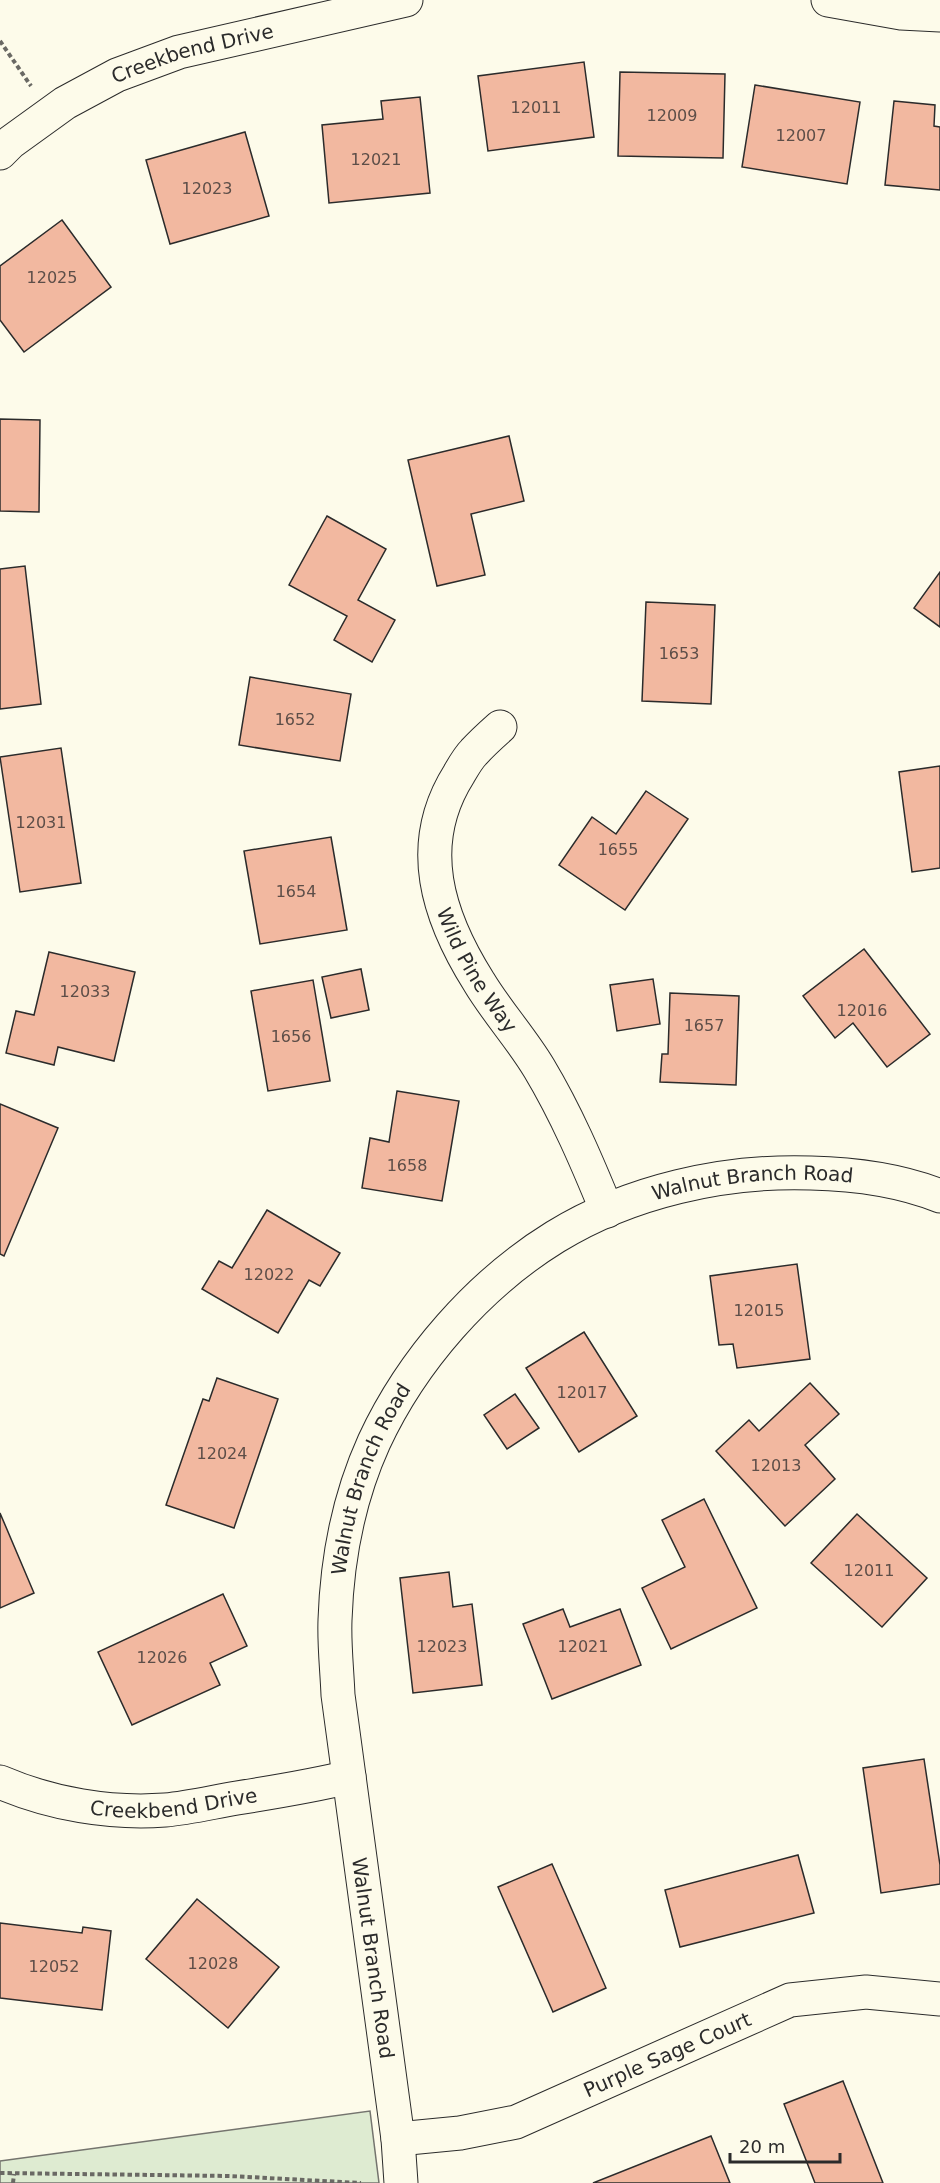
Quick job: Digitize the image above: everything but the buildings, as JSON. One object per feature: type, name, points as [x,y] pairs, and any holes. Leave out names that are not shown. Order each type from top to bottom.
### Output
[{"type":"street","name":"Creekbend Drive","points":[[0,153],[50,113],[117,75],[179,51],[406,0]]},
{"type":"street","points":[[828,0],[901,13],[940,15]]},
{"type":"street","name":"Wild Pine Way","points":[[500,727],[472,753],[450,788],[437,824],[433,863],[441,905],[463,957],[544,1078],[576,1139],[607,1211]]},
{"type":"street","name":"Walnut Branch Road","points":[[401,2183],[398,2139],[338,1695],[335,1620],[341,1551],[358,1483],[375,1441],[406,1383],[446,1330],[495,1281],[555,1237],[607,1211],[650,1196],[712,1179],[779,1172],[839,1174],[905,1185],[940,1196]]},
{"type":"street","name":"Creekbend Drive","points":[[0,1782],[17,1790],[70,1804],[126,1811],[166,1810],[349,1778]]},
{"type":"street","name":"Purple Sage Court","points":[[398,2139],[460,2133],[516,2122],[790,2000],[866,1992],[940,1999]]},
{"type":"path","points":[[0,41],[50,113]]},
{"type":"path","points":[[0,2173],[230,2176],[361,2183]]},
{"type":"path","points":[[13,2183],[14,2174]]},
{"type":"green space","points":[[370,2111],[379,2183],[0,2183],[0,2161]]}]
